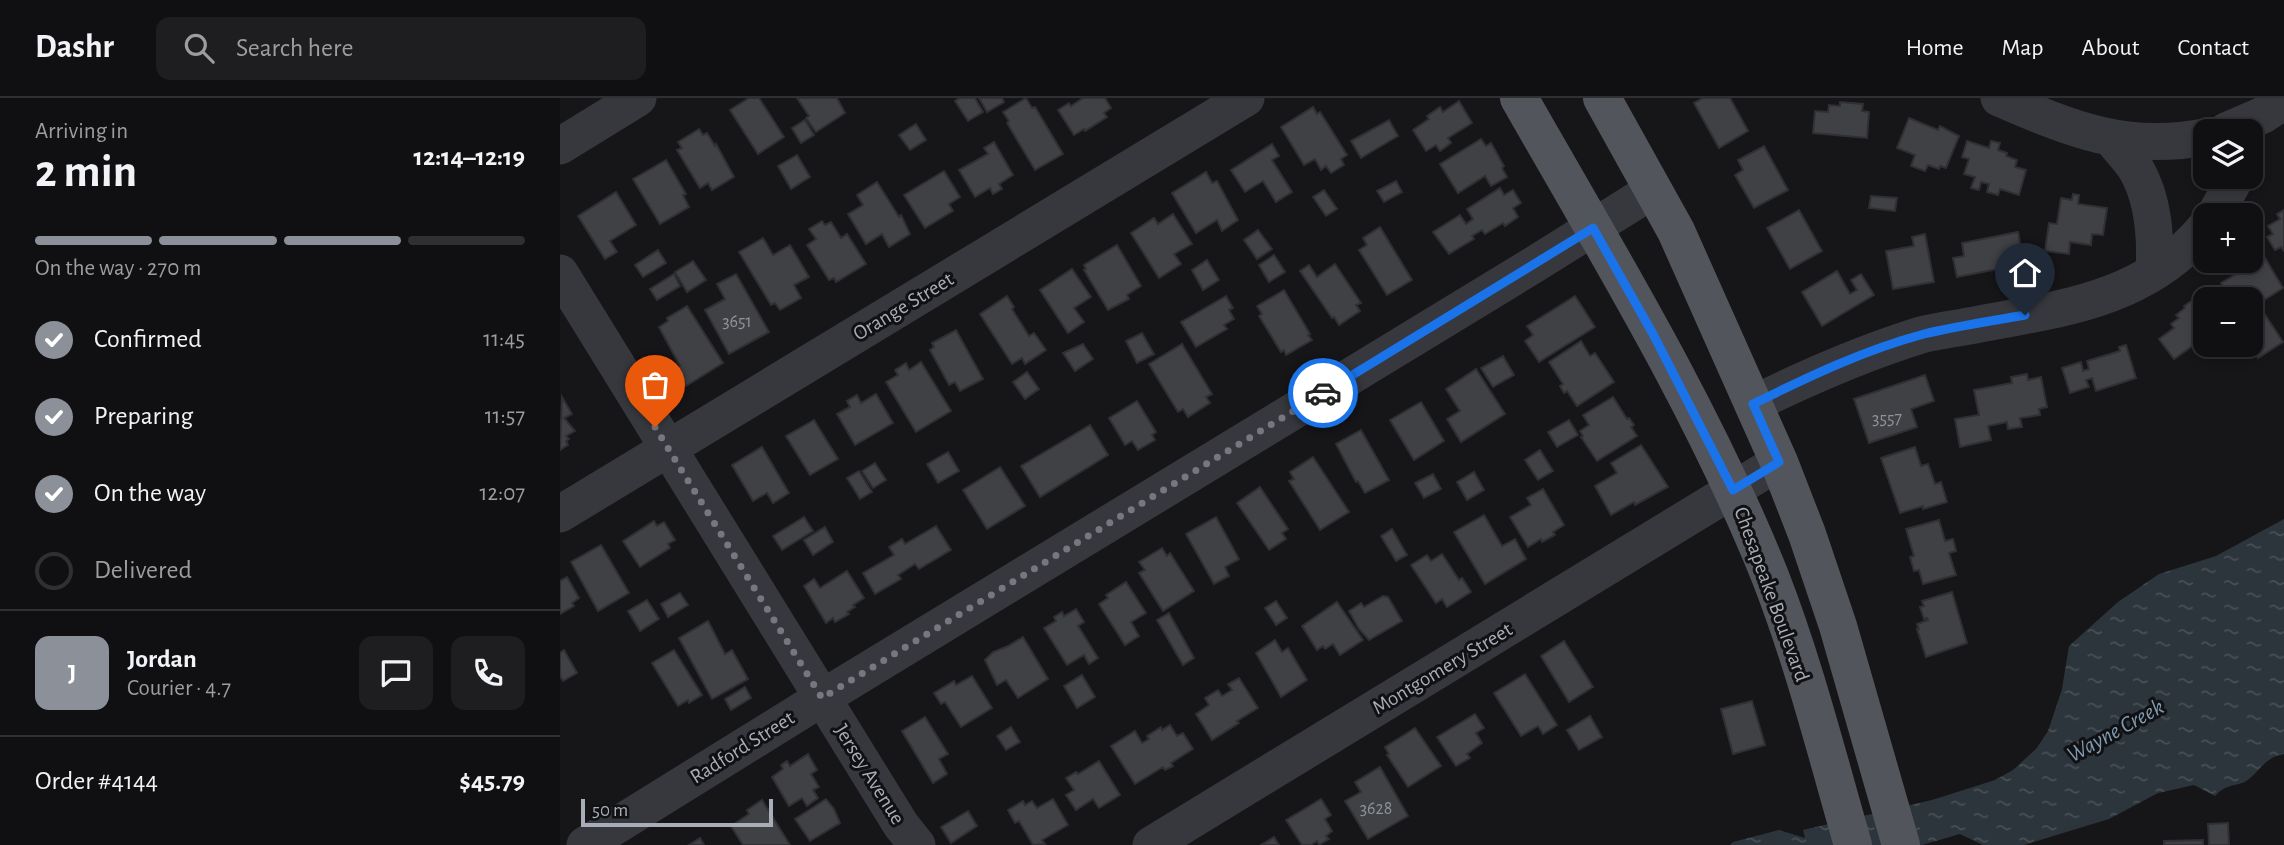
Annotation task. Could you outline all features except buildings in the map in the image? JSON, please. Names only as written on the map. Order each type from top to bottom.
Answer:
[{"type":"main road","name":"Chesapeake Boulevard","points":[[1519,98],[1653,334],[1733,490],[1786,621],[1853,845]]},
{"type":"main road","points":[[1608,100],[1676,231],[1779,462],[1839,626],[1902,845]]},
{"type":"street","points":[[560,146],[638,98]]},
{"type":"street","name":"Orange Street","points":[[560,514],[1246,98]]},
{"type":"street","points":[[1999,98],[2065,126],[2111,138],[2179,142],[2193,139]]},
{"type":"street","points":[[2256,119],[2284,101]]},
{"type":"street","points":[[2111,138],[2135,168],[2145,189],[2154,226],[2154,272]]},
{"type":"street","name":"Radford Street","points":[[585,845],[1653,190]]},
{"type":"street","points":[[1753,404],[1814,374],[1924,334],[2099,299],[2154,272],[2193,243]]},
{"type":"street","name":"Jersey Avenue","points":[[560,273],[901,825],[917,845]]},
{"type":"street","name":"Montgomery Street","points":[[1152,845],[1779,462]]},
{"type":"water","name":"Wayne Creek","points":[[2284,519],[2284,754],[2268,761],[2245,782],[2225,788],[2215,796],[2194,785],[2158,793],[2109,819],[2024,845],[1983,845],[1960,834],[1922,845],[1730,845],[1779,830],[1805,838],[1803,830],[1932,800],[1995,780],[2013,770],[2036,749],[2048,731],[2062,689],[2069,646],[2118,602],[2159,574],[2216,556]]},
{"type":"way so far","points":[[655,427],[822,698],[1323,393]]},
{"type":"route","points":[[1323,393],[1593,228],[1653,334],[1733,490],[1779,462],[1753,404],[1814,374],[1924,334],[2025,315]]}]
